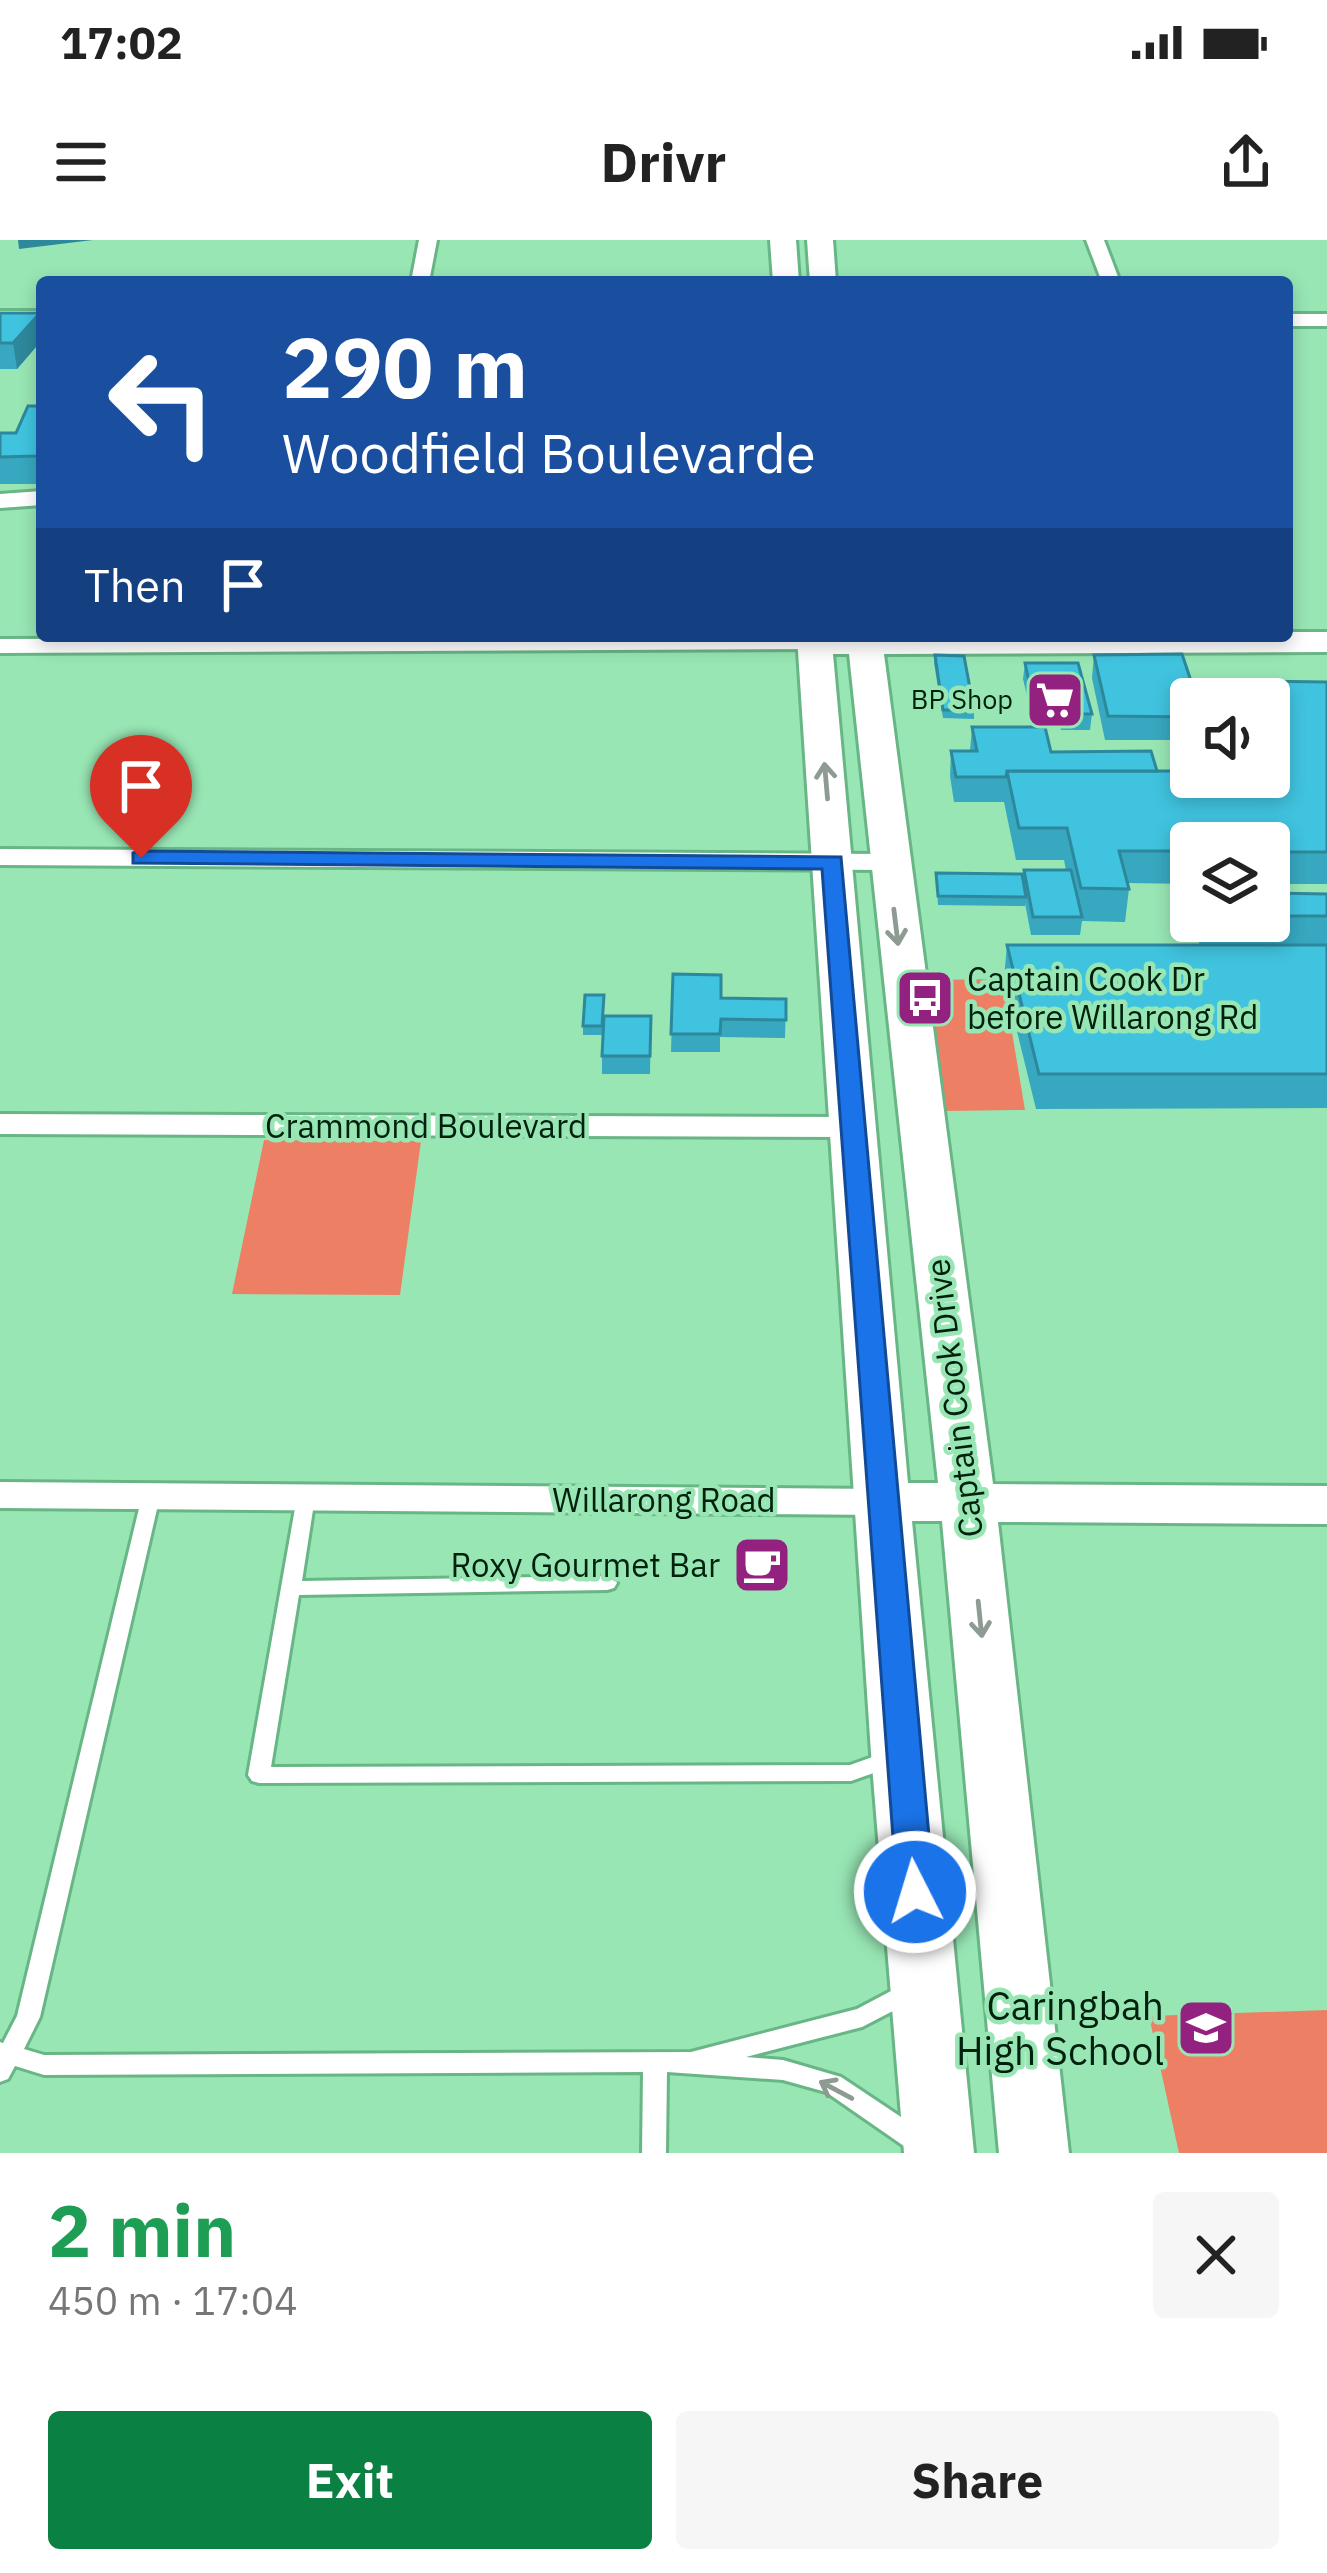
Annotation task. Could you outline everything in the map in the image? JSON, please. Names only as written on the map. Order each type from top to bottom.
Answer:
[{"type":"main road","points":[[783,240],[786,276]]},
{"type":"main road","points":[[820,240],[823,276]]},
{"type":"main road","points":[[1293,641],[1327,642]]},
{"type":"main road","points":[[840,642],[833,862],[937,2153]]},
{"type":"main road","name":"Captain Cook Drive","points":[[840,642],[888,862],[968,1503],[1034,2153]]},
{"type":"main road","name":"Willarong Road","points":[[883,1502],[1327,1505]]},
{"type":"street","points":[[421,276],[428,240]]},
{"type":"street","points":[[1095,240],[1109,276]]},
{"type":"street","points":[[0,317],[36,317]]},
{"type":"street","points":[[1293,320],[1327,320]]},
{"type":"street","points":[[0,501],[36,498]]},
{"type":"street","points":[[0,646],[235,642]]},
{"type":"street","points":[[0,857],[888,862]]},
{"type":"street","name":"Crammond Boulevard","points":[[0,1124],[853,1127]]},
{"type":"street","name":"Willarong Road","points":[[0,1495],[883,1502]]},
{"type":"lane","points":[[151,1496],[28,2017],[4,2059],[44,2065],[687,2062],[784,2070],[833,2084],[937,2153]]},
{"type":"lane","points":[[306,1497],[259,1775],[851,1773],[902,1754]]},
{"type":"lane","points":[[290,1588],[607,1583]]},
{"type":"lane","points":[[687,2062],[862,2017],[924,1983]]},
{"type":"lane","points":[[655,2153],[656,2062]]},
{"type":"shaded area","points":[[1003,979],[1025,1110],[945,1111],[927,980]]},
{"type":"shaded area","points":[[264,1140],[421,1141],[400,1295],[232,1294]]},
{"type":"shaded area","points":[[1327,2010],[1327,2153],[1179,2153],[1149,2016]]},
{"type":"building","points":[[0,313],[36,313],[13,343],[0,343]]},
{"type":"building","points":[[28,406],[36,406],[36,456],[0,457],[0,433],[16,433]]},
{"type":"building","points":[[1182,654],[1190,678],[1170,678],[1170,717],[1108,716],[1094,655]]},
{"type":"building","points":[[935,655],[964,656],[974,710],[943,710]]},
{"type":"building","points":[[1025,663],[1078,663],[1092,714],[1063,714],[1060,704],[1034,704]]},
{"type":"building","points":[[1290,682],[1327,682],[1327,852],[1290,852],[1290,822],[1170,822],[1170,851],[1119,851],[1129,889],[1081,888],[1067,828],[1019,828],[1007,771],[1170,771],[1170,798],[1290,798]]},
{"type":"building","points":[[972,727],[1045,727],[1051,752],[1151,751],[1157,771],[1007,771],[1006,777],[956,777],[951,751],[977,751]]},
{"type":"building","points":[[1024,870],[1071,870],[1082,917],[1033,917]]},
{"type":"building","points":[[936,873],[1022,874],[1026,897],[938,896]]},
{"type":"building","points":[[1290,893],[1327,894],[1327,916],[1290,916]]},
{"type":"building","points":[[1007,945],[1327,945],[1327,1074],[1039,1074]]},
{"type":"building","points":[[673,974],[721,975],[721,998],[786,999],[786,1020],[721,1019],[720,1034],[671,1034]]},
{"type":"building","points":[[585,995],[604,995],[602,1026],[583,1026]]},
{"type":"building","points":[[604,1016],[651,1016],[650,1056],[602,1056]]},
{"type":"place","name":"BP Shop","points":[[1055,700]]},
{"type":"place","name":"Captain Cook Dr before Willarong Rd","points":[[925,998]]},
{"type":"place","name":"Roxy Gourmet Bar","points":[[762,1565]]},
{"type":"place","name":"Caringbah High School","points":[[1206,2028]]},
{"type":"route","points":[[141,858],[833,862],[915,1892]]}]
